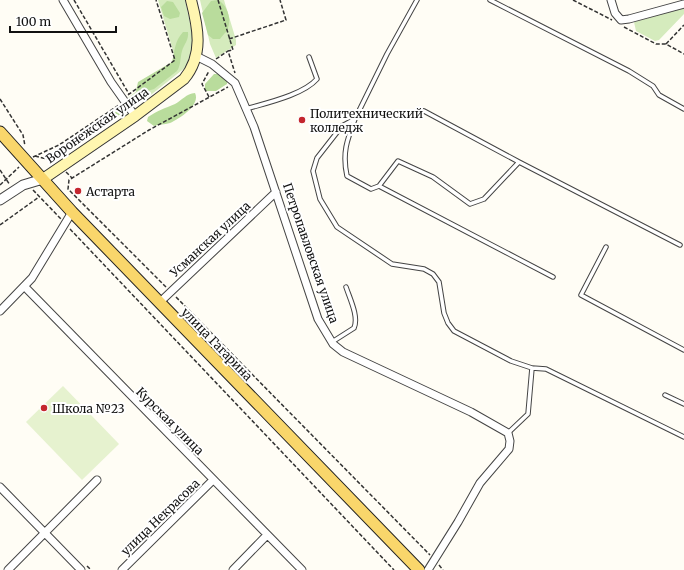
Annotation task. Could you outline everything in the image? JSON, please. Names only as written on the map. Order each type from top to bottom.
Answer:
[{"type":"main road","points":[[191,0],[198,34],[196,56]]},
{"type":"main road","name":"Воронежская улица","points":[[43,179],[135,116],[184,79],[189,73],[196,56]]},
{"type":"main road","name":"улица Гагарина","points":[[0,132],[72,212],[159,303],[419,570]]},
{"type":"street","points":[[63,0],[111,82],[135,116]]},
{"type":"street","points":[[611,0],[615,13],[621,20],[684,4]]},
{"type":"street","name":"Петропавловская улица","points":[[196,56],[212,64],[235,83],[276,192],[318,319],[332,342],[343,352],[450,402],[508,433]]},
{"type":"street","name":"Воронежская улица","points":[[0,200],[22,185],[43,179]]},
{"type":"street","name":"Усманская улица","points":[[159,303],[276,192]]},
{"type":"street","points":[[0,311],[24,287],[38,268],[72,212]]},
{"type":"street","name":"Курская улица","points":[[24,287],[302,570]]},
{"type":"street","points":[[428,570],[435,561],[480,483],[509,449],[510,441],[508,433]]},
{"type":"street","points":[[8,570],[97,480]]},
{"type":"street","name":"улица Некрасова","points":[[122,570],[213,480]]},
{"type":"street","points":[[0,487],[81,570]]},
{"type":"street","points":[[233,570],[267,536]]},
{"type":"lane","points":[[417,0],[387,54],[355,119],[346,141],[344,161],[347,176],[371,189],[379,186],[398,161],[433,177],[470,204],[484,199],[519,162]]},
{"type":"lane","points":[[490,0],[629,71],[653,86],[659,95],[684,109]]},
{"type":"lane","points":[[246,109],[297,92],[312,85],[317,79],[309,57]]},
{"type":"lane","points":[[424,111],[519,162],[680,244]]},
{"type":"lane","points":[[355,119],[342,126],[317,158],[313,171],[320,199],[337,227],[392,264],[424,269],[433,274],[439,282],[444,313],[448,323],[454,331],[511,361],[532,368],[546,369],[684,437]]},
{"type":"lane","points":[[379,186],[553,277]]},
{"type":"lane","points":[[606,247],[581,295],[684,350]]},
{"type":"lane","points":[[332,342],[354,328],[355,325],[354,314],[346,287]]},
{"type":"lane","points":[[508,433],[528,414],[532,368]]},
{"type":"lane","points":[[665,395],[684,404]]},
{"type":"path","points":[[74,0],[129,94]]},
{"type":"path","points":[[218,0],[233,50],[228,51],[236,76],[235,83],[149,130],[72,178],[69,180],[68,189],[443,570]]},
{"type":"path","points":[[229,39],[286,20],[280,0]]},
{"type":"path","points":[[572,0],[616,23]]},
{"type":"path","points":[[666,44],[684,25]]},
{"type":"path","points":[[623,26],[656,44],[666,44],[684,54]]},
{"type":"path","points":[[0,99],[23,135],[26,148]]},
{"type":"path","points":[[30,152],[34,156],[57,162]]},
{"type":"path","points":[[0,185],[23,164]]},
{"type":"path","points":[[0,170],[6,180]]},
{"type":"path","points":[[66,172],[72,178]]},
{"type":"path","points":[[29,187],[65,223],[394,570]]},
{"type":"path","points":[[0,225],[39,197]]},
{"type":"green space","points":[[158,0],[185,0],[193,37],[193,45],[186,67],[147,98],[145,96],[140,100],[130,103],[128,99],[129,97],[176,61]]},
{"type":"green space","points":[[200,0],[224,0],[236,40],[236,45],[216,58],[210,44]]},
{"type":"green space","points":[[218,0],[222,2],[227,10],[229,23],[226,32],[220,39],[213,39],[208,35],[202,13],[211,1]]},
{"type":"green space","points":[[167,1],[173,2],[180,13],[179,17],[170,19],[164,16],[161,7]]},
{"type":"green space","points":[[684,8],[684,14],[659,40],[655,41],[636,31],[634,22]]},
{"type":"green space","points":[[183,32],[188,32],[188,37],[182,51],[180,64],[177,71],[154,89],[138,94],[136,91],[138,82],[172,62],[176,43]]},
{"type":"green space","points":[[214,74],[219,74],[227,80],[227,84],[216,91],[205,91],[205,84]]},
{"type":"green space","points":[[195,93],[196,98],[192,107],[174,121],[168,124],[154,126],[147,121],[148,117],[151,115],[175,104],[184,97]]},
{"type":"green space","points":[[121,106],[124,111],[122,113],[104,121],[84,140],[75,144],[73,143],[72,138],[117,107]]},
{"type":"green space","points":[[63,386],[119,444],[82,480],[26,422]]},
{"type":"place","name":"Политехнический колледж","points":[[302,120]]},
{"type":"place","name":"Астарта","points":[[78,191]]},
{"type":"place","name":"Школа №23","points":[[44,408]]}]
